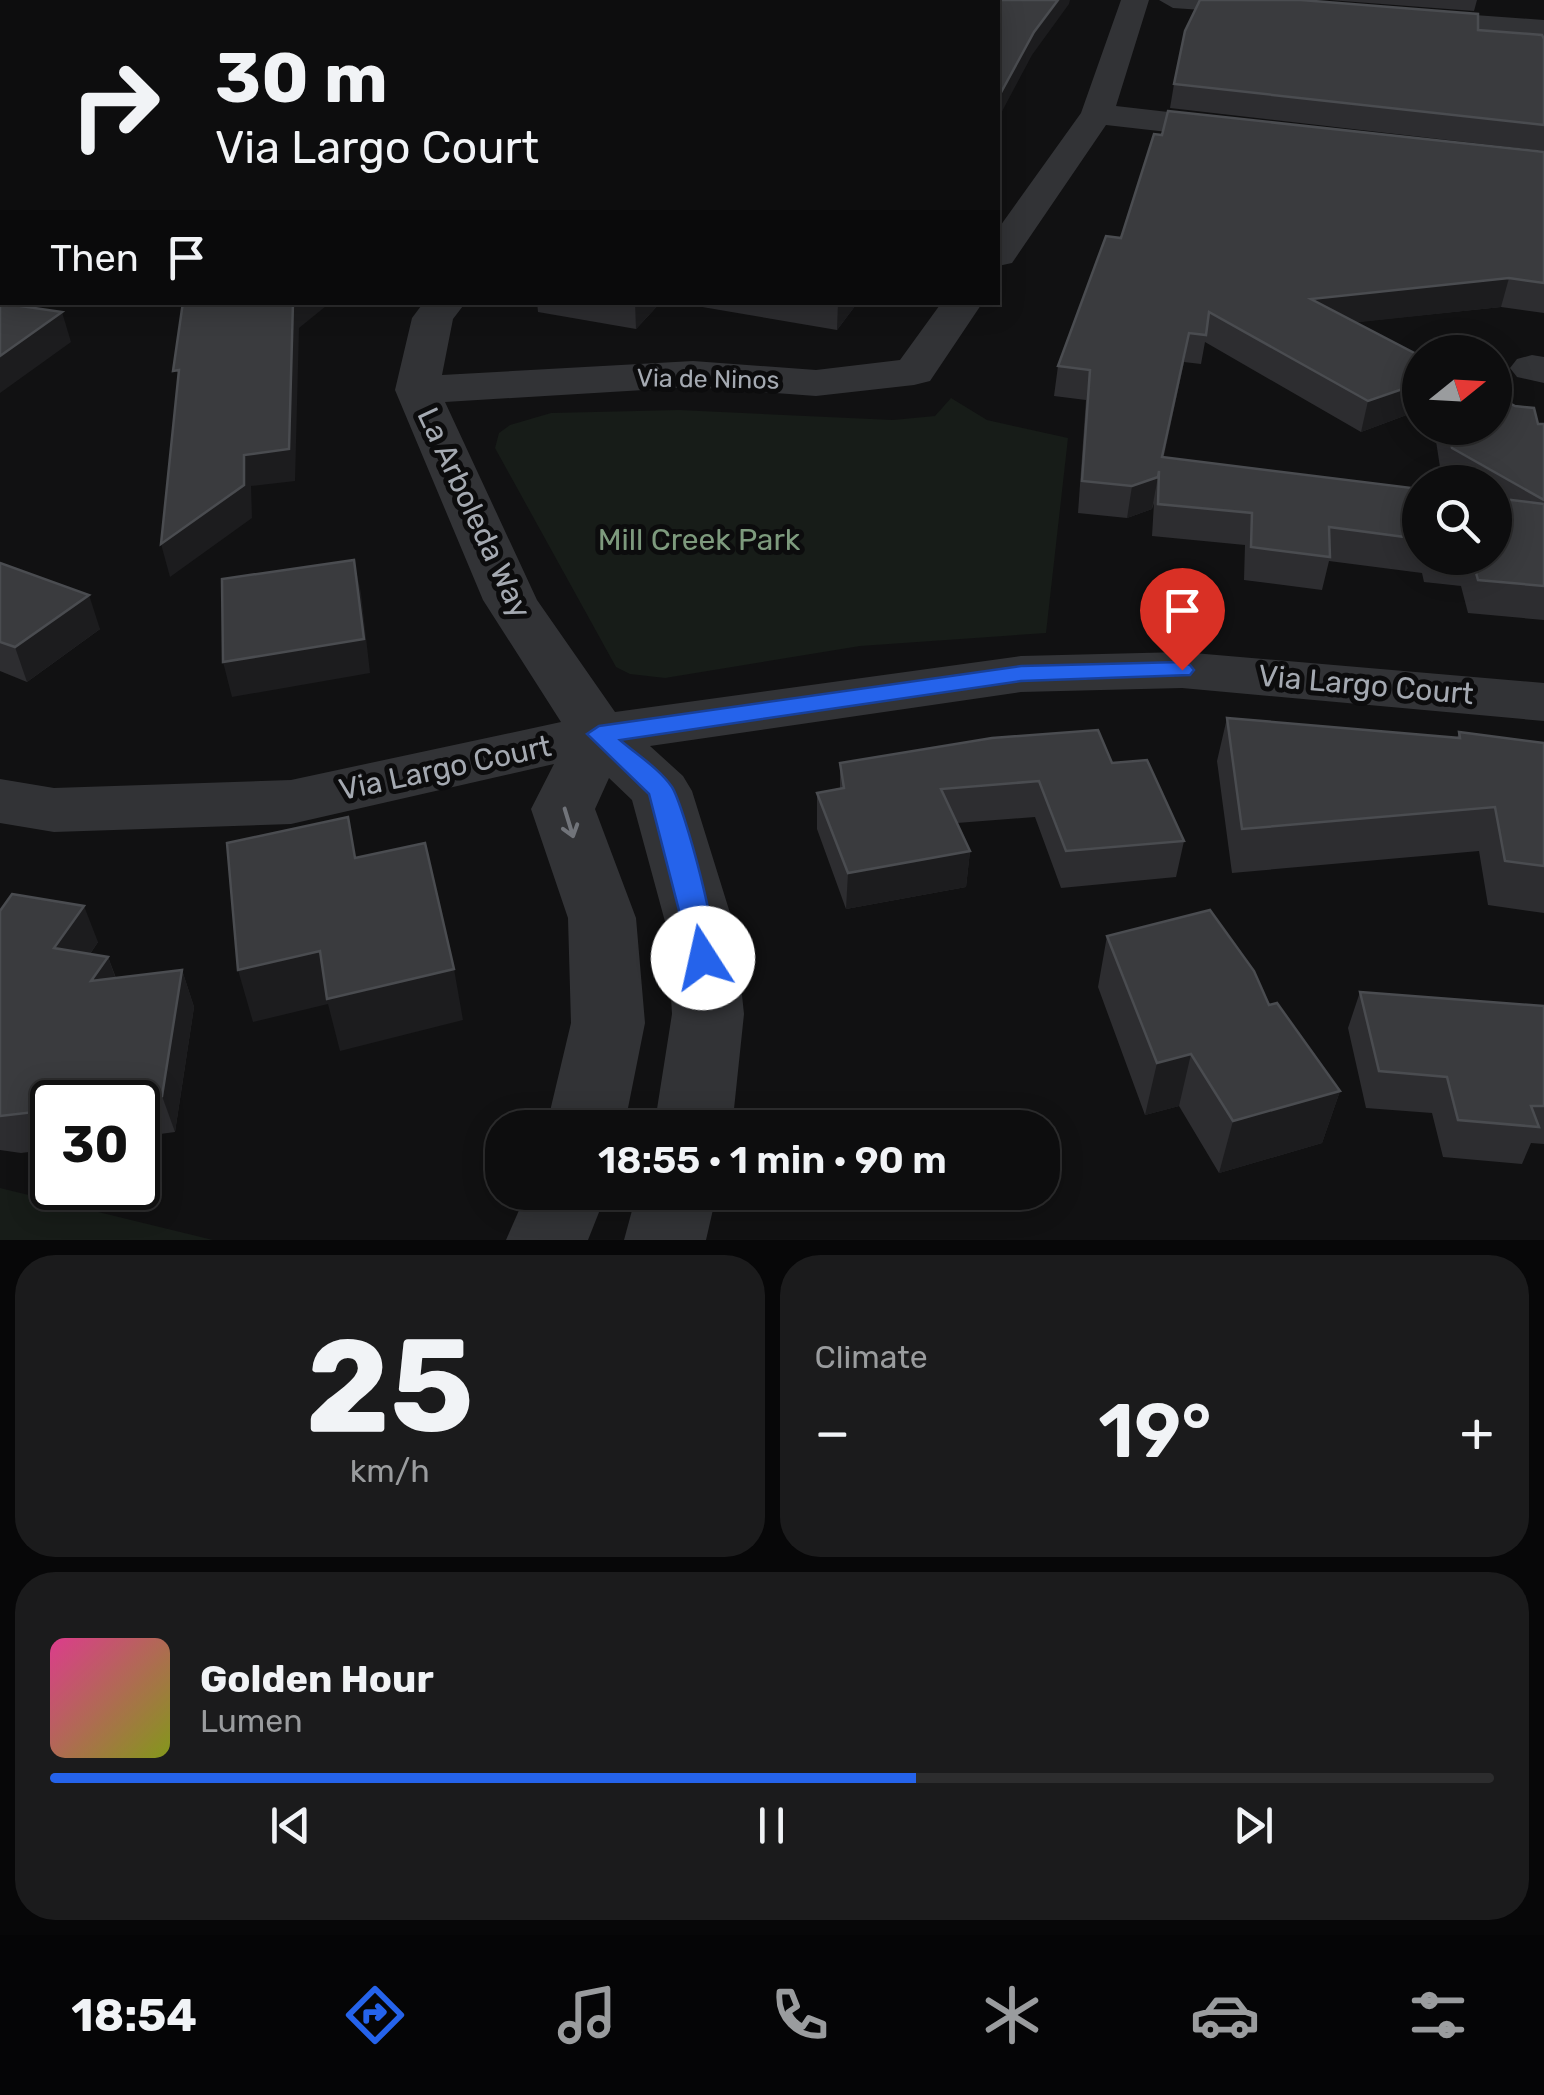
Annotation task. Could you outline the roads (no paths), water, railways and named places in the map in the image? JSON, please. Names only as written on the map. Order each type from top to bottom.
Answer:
[{"type":"street","points":[[1000,251],[1097,114],[1135,0]]},
{"type":"street","points":[[1174,0],[1304,10]]},
{"type":"street","points":[[1379,16],[1544,29]]},
{"type":"street","points":[[1097,114],[1272,134]]},
{"type":"street","points":[[417,390],[433,318],[444,305]]},
{"type":"street","name":"Via de Ninos","points":[[417,390],[693,374],[816,383],[914,372],[961,305]]},
{"type":"street","name":"La Arboleda Way","points":[[417,390],[510,600],[599,734],[661,790],[700,929],[708,1014],[695,1110]]},
{"type":"street","name":"Via Largo Court","points":[[0,801],[54,810],[291,802],[599,734],[1021,674],[1182,670],[1544,702]]},
{"type":"street","points":[[590,1110],[608,1024],[602,918],[564,809],[599,734]]},
{"type":"street","points":[[547,1240],[560,1210]]},
{"type":"street","points":[[666,1240],[673,1210]]},
{"type":"park label","name":"Mill Creek Park","points":[[699,540]]}]
